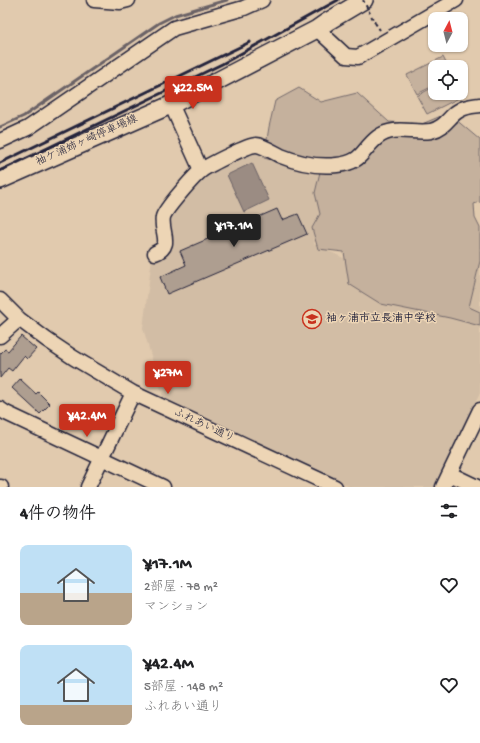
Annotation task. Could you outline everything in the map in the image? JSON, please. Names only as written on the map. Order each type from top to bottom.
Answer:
[{"type":"main road","name":"袖ケ浦姉ヶ崎停車場線","points":[[0,180],[171,104],[317,29],[364,0]]},
{"type":"street","points":[[94,0],[120,2],[128,0]]},
{"type":"street","points":[[0,141],[28,128],[174,28],[244,8],[262,0]]},
{"type":"street","points":[[317,29],[346,56],[358,56],[456,0]]},
{"type":"street","points":[[171,104],[201,170]]},
{"type":"street","points":[[155,253],[161,251],[165,246],[163,216],[173,202],[201,170],[248,146],[257,145],[289,159],[319,166],[350,163],[360,158],[378,137],[397,130],[417,132],[441,127],[458,110],[467,106],[480,105]]},
{"type":"street","name":"ふれあい通り","points":[[0,300],[20,319],[74,358],[133,393],[335,487]]},
{"type":"street","points":[[0,336],[20,319]]},
{"type":"street","points":[[88,487],[133,393]]},
{"type":"street","points":[[0,409],[154,485]]},
{"type":"street","points":[[443,487],[480,410]]},
{"type":"street","points":[[450,474],[477,487]]},
{"type":"path","points":[[364,0],[375,23]]},
{"type":"shaded area","points":[[443,57],[444,60],[437,60]]},
{"type":"shaded area","points":[[428,64],[428,88],[417,94],[407,75]]},
{"type":"shaded area","points":[[299,88],[321,102],[357,93],[389,122],[422,124],[448,113],[480,140],[480,202],[474,204],[475,218],[480,228],[480,261],[469,307],[480,312],[480,326],[450,318],[381,304],[349,284],[344,252],[318,249],[312,228],[320,214],[315,193],[320,172],[264,158],[275,101]]},
{"type":"shaded area","points":[[428,90],[428,100],[455,100],[427,114],[417,96]]},
{"type":"shaded area","name":"袖ヶ浦市立長浦中学校","points":[[254,152],[273,155],[309,173],[333,175],[314,244],[354,263],[480,260],[480,393],[436,487],[350,487],[163,397],[143,328],[152,258],[172,249],[168,218],[206,174]]},
{"type":"shaded area","points":[[252,163],[269,200],[244,212],[227,175]]},
{"type":"building","points":[[277,209],[282,220],[298,214],[307,234],[167,294],[160,277],[186,265],[180,251]]},
{"type":"building","points":[[21,336],[36,349],[27,359],[24,356],[12,371],[8,368],[0,378],[0,354],[5,349],[8,351]]},
{"type":"building","points":[[20,379],[36,394],[38,392],[50,404],[40,414],[12,388]]},
{"type":"waterway","points":[[0,127],[24,116],[159,23],[175,15],[227,0]]},
{"type":"railway","points":[[0,171],[222,64],[338,0]]},
{"type":"railway","points":[[0,163],[250,42]]},
{"type":"place","name":"袖ヶ浦市立長浦中学校","points":[[312,319]]}]
